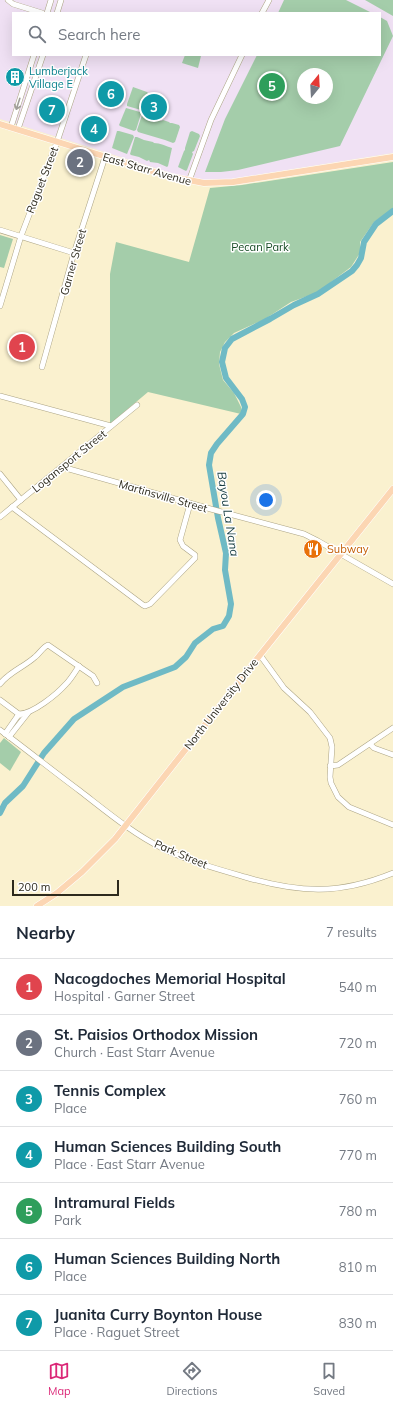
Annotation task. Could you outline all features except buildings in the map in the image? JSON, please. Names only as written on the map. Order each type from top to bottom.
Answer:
[{"type":"main road","name":"East Starr Avenue","points":[[0,124],[105,157],[189,181],[210,184],[233,182],[391,157]]},
{"type":"main road","name":"North University Drive","points":[[38,906],[57,893],[82,872],[116,839],[260,655],[393,489]]},
{"type":"street","points":[[8,0],[13,4],[39,12]]},
{"type":"street","points":[[47,12],[51,0]]},
{"type":"street","points":[[57,12],[61,0]]},
{"type":"street","points":[[263,12],[269,0]]},
{"type":"street","points":[[11,127],[34,56]]},
{"type":"street","points":[[18,130],[43,56]]},
{"type":"street","name":"Raguet Street","points":[[0,306],[21,236],[57,142],[86,56]]},
{"type":"street","points":[[189,181],[211,120],[242,56]]},
{"type":"street","name":"Garner Street","points":[[42,367],[74,253],[105,157]]},
{"type":"street","points":[[0,230],[74,253]]},
{"type":"street","points":[[0,396],[111,426]]},
{"type":"street","name":"Logansport Street","points":[[0,517],[137,405]]},
{"type":"street","name":"Martinsville Street","points":[[62,467],[190,504],[304,534],[393,584]]},
{"type":"street","points":[[0,474],[21,500]]},
{"type":"street","points":[[12,507],[146,606],[150,604],[195,558],[195,555],[183,546],[180,540],[190,504]]},
{"type":"street","points":[[0,684],[7,677],[37,656],[47,645],[50,645],[80,666],[93,676],[97,683]]},
{"type":"street","points":[[260,655],[284,688],[310,712],[330,738],[332,747],[330,766],[331,783],[342,801],[354,809],[393,825]]},
{"type":"street","points":[[7,736],[21,716],[61,689],[68,683],[80,666]]},
{"type":"street","points":[[0,700],[21,716]]},
{"type":"street","points":[[330,766],[338,764],[393,728]]},
{"type":"street","name":"Park Street","points":[[0,730],[126,826],[162,848],[182,857],[279,886],[305,890],[344,887],[369,882],[393,873]]},
{"type":"street","points":[[370,744],[374,748],[393,755]]},
{"type":"shaded area","points":[[0,0],[393,0],[393,153],[231,179],[202,180],[174,174],[0,119]]},
{"type":"green space","points":[[284,0],[346,0],[370,12],[278,12]]},
{"type":"green space","points":[[365,0],[393,0],[393,16]]},
{"type":"green space","points":[[381,18],[387,21],[393,36],[340,146],[238,170],[205,172],[225,119],[256,56],[381,56]]},
{"type":"green space","points":[[185,56],[201,56],[198,68],[182,63]]},
{"type":"green space","points":[[133,87],[148,93],[143,110],[127,106]]},
{"type":"green space","points":[[126,108],[140,112],[141,114],[136,130],[134,131],[119,125]]},
{"type":"green space","points":[[144,114],[157,118],[161,121],[163,120],[179,125],[180,127],[175,142],[173,143],[138,132],[137,130],[142,115]]},
{"type":"green space","points":[[117,131],[133,135],[134,137],[127,154],[112,148]]},
{"type":"green space","points":[[192,131],[200,136],[194,151],[192,152],[193,154],[186,171],[178,167],[190,132]]},
{"type":"green space","points":[[135,137],[172,148],[168,166],[150,162],[149,160],[147,161],[131,155]]},
{"type":"green space","name":"Pecan Park","points":[[393,162],[393,209],[374,222],[360,242],[360,253],[351,267],[316,293],[291,302],[265,319],[234,333],[225,342],[220,352],[219,364],[223,380],[234,393],[241,407],[241,414],[148,392],[110,424],[110,274],[116,242],[189,262],[210,188],[242,185]]},
{"type":"green space","points":[[0,235],[13,239],[4,268],[0,267]]},
{"type":"green space","points":[[4,738],[21,752],[10,771],[0,763],[0,743]]},
{"type":"waterway","name":"Bayou La Nana","points":[[0,813],[5,803],[23,786],[44,753],[74,719],[123,687],[175,667],[186,657],[195,643],[213,629],[223,626],[229,616],[231,604],[225,570],[226,553],[218,518],[209,465],[211,453],[243,414],[245,407],[242,399],[226,378],[222,362],[225,348],[232,339],[294,305],[318,294],[352,271],[361,258],[364,242],[376,224],[393,211]]},
{"type":"place","name":"Lumberjack Village E","points":[[15,77]]},
{"type":"place","name":"Intramural Fields","points":[[272,86]]},
{"type":"place","name":"Human Sciences Building North","points":[[111,94]]},
{"type":"place","name":"Tennis Complex","points":[[154,107]]},
{"type":"place","name":"Juanita Curry Boynton House","points":[[52,110]]},
{"type":"place","name":"Human Sciences Building South","points":[[94,129]]},
{"type":"place","name":"St. Paisios Orthodox Mission","points":[[80,162]]},
{"type":"place","name":"Nacogdoches Memorial Hospital","points":[[22,347]]},
{"type":"place","name":"Subway","points":[[313,549]]}]
